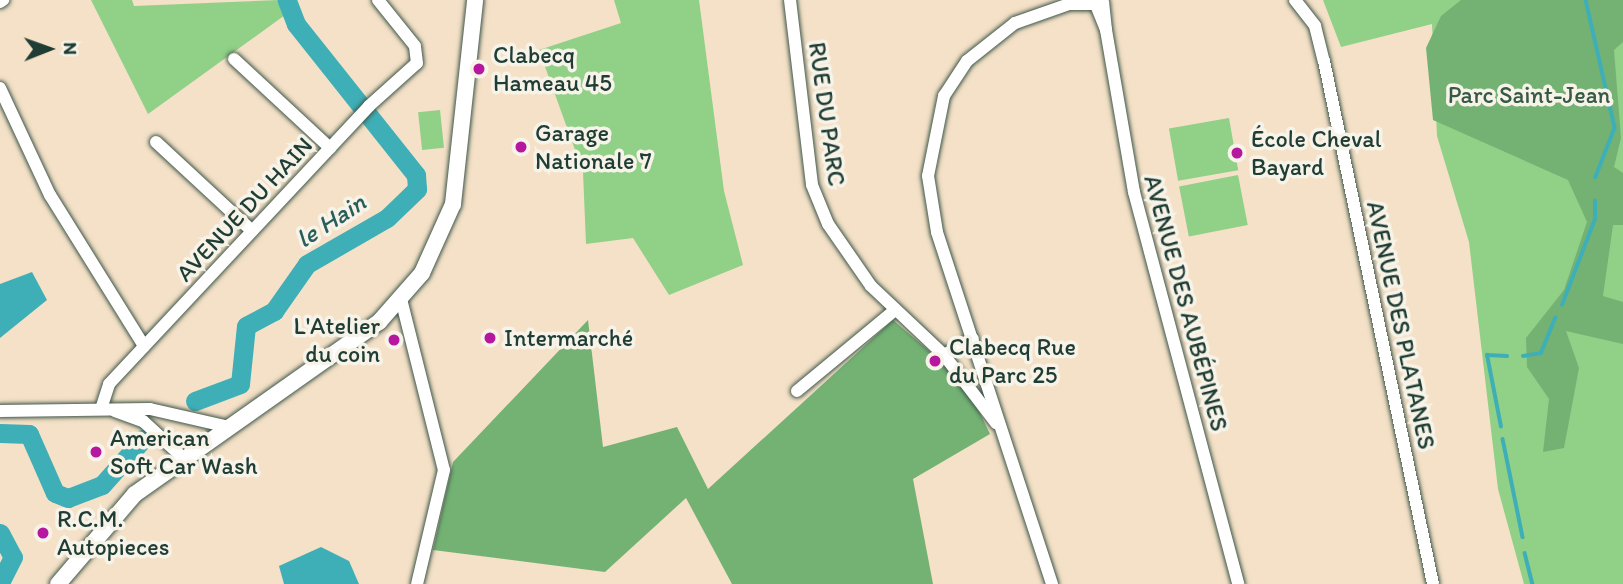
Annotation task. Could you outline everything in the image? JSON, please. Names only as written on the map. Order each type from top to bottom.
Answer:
[{"type":"main road","points":[[58,584],[135,494],[181,456],[379,322],[422,273],[453,204],[475,0]]},
{"type":"street","name":"AVENUE DU HAIN","points":[[102,407],[105,389],[144,345],[358,117],[417,63],[415,46],[378,0]]},
{"type":"street","name":"RUE DU PARC","points":[[790,0],[813,185],[850,260],[895,310],[944,355],[1000,429]]},
{"type":"street","name":"AVENUE DES PLATANES","points":[[1295,0],[1315,26],[1324,61],[1433,584]]},
{"type":"street","name":"RUE DU PARC","points":[[1052,584],[1000,429],[931,206],[935,125],[944,96],[988,41],[1016,23],[1073,2],[1100,2]]},
{"type":"street","name":"AVENUE DES AUBÉPINES","points":[[1100,2],[1134,192],[1238,584]]},
{"type":"street","points":[[234,59],[330,148]]},
{"type":"street","points":[[0,88],[50,195],[144,345]]},
{"type":"street","points":[[156,142],[253,231]]},
{"type":"street","points":[[401,299],[444,470],[417,584]]},
{"type":"street","points":[[797,391],[895,310]]},
{"type":"street","points":[[944,355],[973,339]]},
{"type":"street","points":[[0,411],[102,407],[150,409],[225,426]]},
{"type":"street","points":[[102,407],[143,421],[181,456]]},
{"type":"green space","points":[[91,0],[132,0],[134,6],[279,0],[285,15],[148,114]]},
{"type":"green space","points":[[614,0],[699,0],[724,191],[743,265],[669,295],[633,238],[586,244],[583,172],[539,50],[621,23]]},
{"type":"green space","name":"Parc Saint-Jean","points":[[1323,0],[1623,0],[1623,584],[1524,584],[1498,489],[1469,242],[1437,136],[1432,24],[1341,47]]},
{"type":"green space","points":[[1461,0],[1623,0],[1623,42],[1614,50],[1621,138],[1614,167],[1623,173],[1623,225],[1613,225],[1603,296],[1623,302],[1623,344],[1566,331],[1579,368],[1564,448],[1543,452],[1549,399],[1527,367],[1526,338],[1564,290],[1587,222],[1568,180],[1433,120],[1426,48],[1441,16]]},
{"type":"green space","points":[[440,110],[444,148],[422,150],[418,112]]},
{"type":"green space","points":[[1229,118],[1238,170],[1178,181],[1169,129]]},
{"type":"green space","points":[[1238,175],[1248,225],[1189,237],[1179,186]]},
{"type":"green space","points":[[588,320],[603,447],[677,427],[708,489],[893,320],[941,361],[976,405],[990,434],[913,479],[933,584],[732,584],[686,498],[605,572],[433,550],[453,462]]},
{"type":"water","points":[[32,272],[47,300],[0,338],[0,284]]},
{"type":"water","points":[[321,547],[349,561],[359,584],[284,584],[279,566]]},
{"type":"waterway","name":"le Hain","points":[[195,401],[240,384],[246,326],[274,311],[307,264],[387,218],[417,189],[416,175],[296,24],[287,0]]},
{"type":"waterway","points":[[1586,0],[1615,128],[1596,177]]},
{"type":"waterway","points":[[1562,305],[1595,219],[1595,201]]},
{"type":"waterway","points":[[1523,356],[1541,353],[1555,318]]},
{"type":"waterway","points":[[1501,427],[1487,355],[1507,356]]},
{"type":"waterway","name":"le Hain","points":[[0,433],[29,434],[55,493],[68,498],[102,485],[143,439]]},
{"type":"waterway","points":[[1503,439],[1523,537]]},
{"type":"waterway","name":"le Hain","points":[[0,533],[13,557],[0,583]]},
{"type":"waterway","points":[[1525,553],[1533,584]]},
{"type":"place","name":"Clabecq Hameau 45","points":[[479,69]]},
{"type":"place","name":"Garage Nationale 7","points":[[521,147]]},
{"type":"place","name":"École Cheval Bayard","points":[[1237,153]]},
{"type":"place","name":"Intermarché","points":[[490,338]]},
{"type":"place","name":"L'Atelier du coin","points":[[394,340]]},
{"type":"place","name":"Clabecq Rue du Parc 25","points":[[935,361]]},
{"type":"place","name":"American Soft Car Wash","points":[[96,452]]},
{"type":"place","name":"R.C.M. Autopieces","points":[[43,533]]}]
